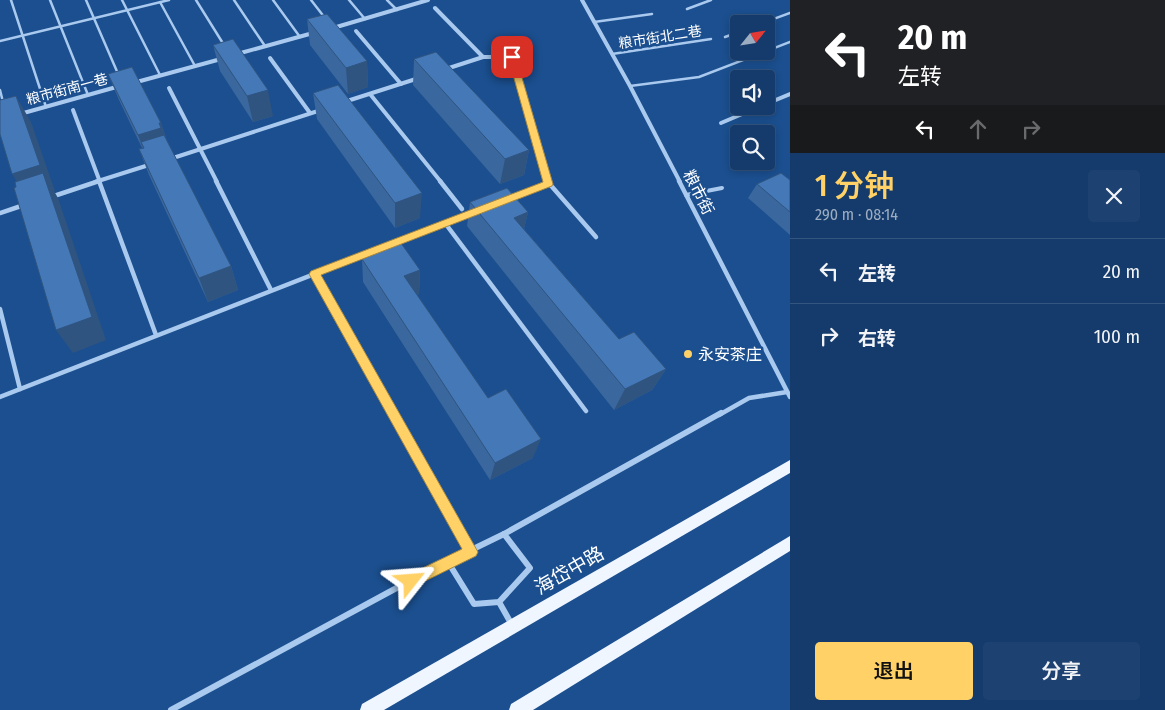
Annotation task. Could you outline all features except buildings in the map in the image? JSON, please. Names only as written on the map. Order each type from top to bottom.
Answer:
[{"type":"main road","name":"海岱中路","points":[[368,710],[790,466]]},
{"type":"main road","points":[[517,710],[790,543]]},
{"type":"street","points":[[325,30],[428,0]]},
{"type":"street","name":"粮市街","points":[[582,0],[630,86],[789,394]]},
{"type":"street","points":[[435,8],[483,57]]},
{"type":"street","points":[[356,31],[401,84]]},
{"type":"street","name":"粮市街南一巷","points":[[15,115],[317,32]]},
{"type":"street","points":[[438,72],[483,57],[512,57],[548,184],[596,237]]},
{"type":"street","points":[[270,58],[310,114]]},
{"type":"street","points":[[336,105],[428,75]]},
{"type":"street","points":[[169,88],[271,290]]},
{"type":"street","points":[[370,94],[462,209]]},
{"type":"street","points":[[775,100],[790,94]]},
{"type":"street","points":[[163,161],[327,108]]},
{"type":"street","points":[[74,110],[156,335]]},
{"type":"street","points":[[722,123],[740,115]]},
{"type":"street","points":[[45,199],[154,164]]},
{"type":"street","points":[[505,200],[548,184]]},
{"type":"street","points":[[0,213],[27,204]]},
{"type":"street","points":[[0,396],[480,210]]},
{"type":"street","points":[[446,223],[586,411]]},
{"type":"street","points":[[314,274],[471,552]]},
{"type":"street","points":[[0,309],[20,389]]},
{"type":"street","points":[[171,710],[448,562],[471,552],[749,398],[789,394]]},
{"type":"street","points":[[448,562],[474,604],[499,602],[530,568],[504,534]]},
{"type":"street","points":[[499,602],[513,626]]},
{"type":"lane","points":[[12,0],[46,107]]},
{"type":"lane","points":[[50,0],[88,95]]},
{"type":"lane","points":[[86,0],[123,86]]},
{"type":"lane","points":[[122,0],[160,76]]},
{"type":"lane","points":[[0,40],[169,0]]},
{"type":"lane","points":[[196,0],[226,48]]},
{"type":"lane","points":[[234,0],[265,46]]},
{"type":"lane","points":[[273,0],[300,37]]},
{"type":"lane","points":[[311,0],[333,28]]},
{"type":"lane","points":[[349,0],[365,19]]},
{"type":"lane","points":[[388,0],[397,10]]},
{"type":"lane","points":[[687,9],[711,0]]},
{"type":"lane","points":[[160,1],[195,66]]},
{"type":"lane","points":[[775,18],[790,12]]},
{"type":"lane","points":[[594,22],[652,14]]},
{"type":"lane","points":[[725,37],[730,35]]},
{"type":"lane","name":"粮市街北二巷","points":[[612,54],[711,39]]},
{"type":"lane","points":[[630,86],[699,78],[790,42]]},
{"type":"lane","points":[[0,90],[5,108]]},
{"type":"lane","points":[[686,195],[722,188]]},
{"type":"place","name":"永安茶庄","points":[[688,354]]},
{"type":"route","points":[[411,581],[471,552],[314,274],[548,184],[512,57]]}]
